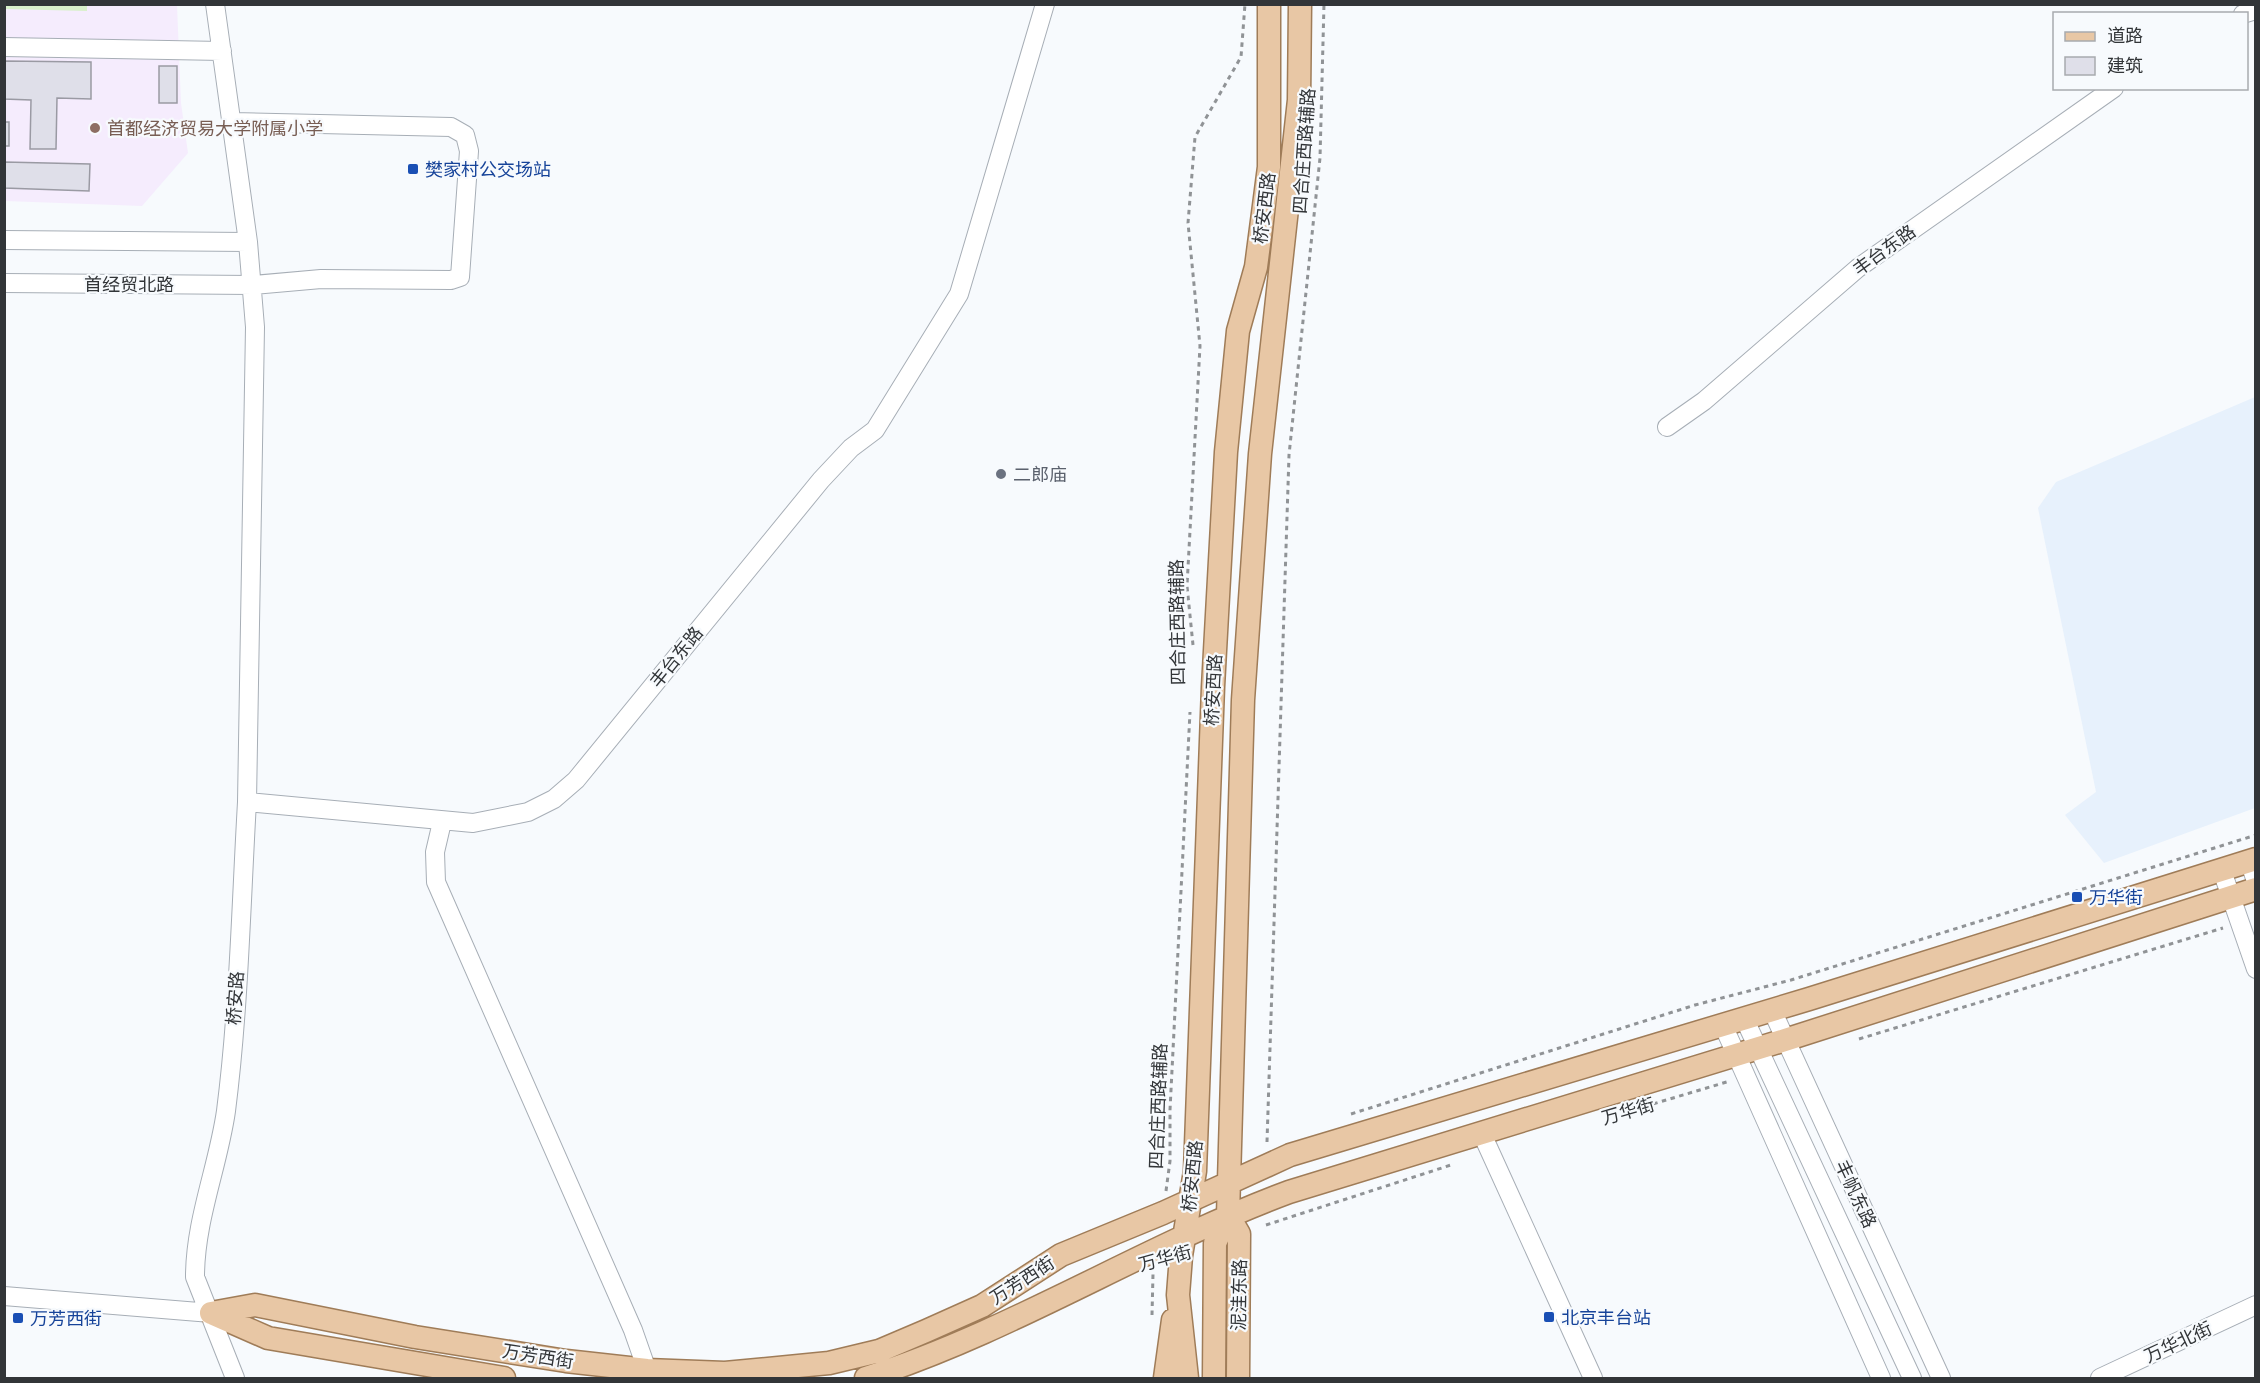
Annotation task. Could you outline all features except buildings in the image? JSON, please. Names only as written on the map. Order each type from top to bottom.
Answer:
[{"type":"main road","name":"桥安西路","points":[[1187,1378],[1178,1295],[1184,1237],[1195,1171],[1213,687],[1226,452],[1238,331],[1256,267],[1269,167],[1269,4]]},
{"type":"main road","name":"桥安西路","points":[[1214,1378],[1215,1243],[1234,1224],[1228,1182],[1243,700],[1260,454],[1299,100],[1300,4]]},
{"type":"main road","points":[[1191,1199],[1290,1155],[2222,871],[2253,867]]},
{"type":"main road","name":"万华街","points":[[1184,1237],[1234,1224],[1289,1192],[1785,1040],[2256,889]]},
{"type":"main road","name":"万芳西街","points":[[211,1313],[255,1305],[414,1337],[566,1361],[646,1370],[725,1372],[829,1363],[879,1352],[982,1306],[1061,1255],[1164,1213],[1191,1199]]},
{"type":"main road","name":"泥洼东路","points":[[1234,1224],[1240,1375]]},
{"type":"main road","name":"万芳西街","points":[[866,1378],[966,1341],[1184,1237]]},
{"type":"main road","points":[[1165,1378],[1178,1295]]},
{"type":"main road","name":"万芳西街","points":[[211,1313],[268,1338],[504,1378]]},
{"type":"street","name":"桥安路","points":[[215,4],[248,242],[255,327],[248,802],[229,1082],[219,1147],[203,1214],[195,1261],[195,1277],[235,1378]]},
{"type":"street","name":"丰台东路","points":[[442,822],[473,823],[528,812],[554,799],[576,780],[821,480],[851,448],[875,430],[959,294],[1045,4]]},
{"type":"street","points":[[4,47],[222,51]]},
{"type":"street","name":"丰台东路","points":[[1667,427],[1704,401],[1858,268],[2111,90]]},
{"type":"street","name":"首经贸北路","points":[[4,283],[253,285],[321,279],[452,280],[460,278],[470,151],[465,135],[451,127],[232,122]]},
{"type":"street","points":[[4,240],[248,242]]},
{"type":"street","points":[[248,802],[442,822],[435,852],[436,882],[633,1330],[646,1370]]},
{"type":"street","points":[[2222,871],[2256,969]]},
{"type":"street","name":"丰帆东路","points":[[1772,1010],[1941,1378]]},
{"type":"street","points":[[1734,1021],[1758,1048],[1912,1378]]},
{"type":"street","points":[[1734,1021],[1736,1054],[1881,1378]]},
{"type":"street","points":[[1482,1134],[1593,1378]]},
{"type":"street","name":"万芳西街","points":[[4,1296],[211,1313]]},
{"type":"street","name":"万华北街","points":[[2100,1378],[2256,1305]]},
{"type":"path","name":"四合庄西路辅路","points":[[1193,657],[1187,586],[1200,346],[1188,223],[1195,136],[1241,57],[1245,4]]},
{"type":"path","name":"四合庄西路辅路","points":[[1267,1142],[1289,455],[1320,158],[1324,4]]},
{"type":"path","name":"四合庄西路辅路","points":[[1164,1213],[1170,1161],[1170,1110],[1190,704]]},
{"type":"path","points":[[1342,1117],[1695,1005],[1791,980],[2256,835]]},
{"type":"path","points":[[1850,1042],[2240,923]]},
{"type":"path","name":"万华街","points":[[1634,1109],[1746,1077]]},
{"type":"path","points":[[1257,1145],[1274,1141]]},
{"type":"path","points":[[1259,1150],[1267,1142]]},
{"type":"path","points":[[1234,1224],[1461,1162]]},
{"type":"shaded area","name":"首都经济贸易大学附属小学","points":[[5,5],[177,5],[181,103],[188,153],[142,206],[5,201]]},
{"type":"shaded area","points":[[2255,397],[2255,808],[2104,863],[2065,815],[2096,792],[2038,508],[2056,482]]},
{"type":"green space","points":[[5,4],[87,5],[87,11],[5,9]]},
{"type":"place","name":"首都经济贸易大学附属小学","points":[[95,128]]},
{"type":"place","name":"樊家村公交场站","points":[[413,169]]},
{"type":"place","name":"二郎庙","points":[[1001,474]]},
{"type":"place","name":"万华街","points":[[2077,897]]},
{"type":"place","name":"北京丰台站","points":[[1549,1317]]},
{"type":"place","name":"万芳西街","points":[[18,1318]]}]
